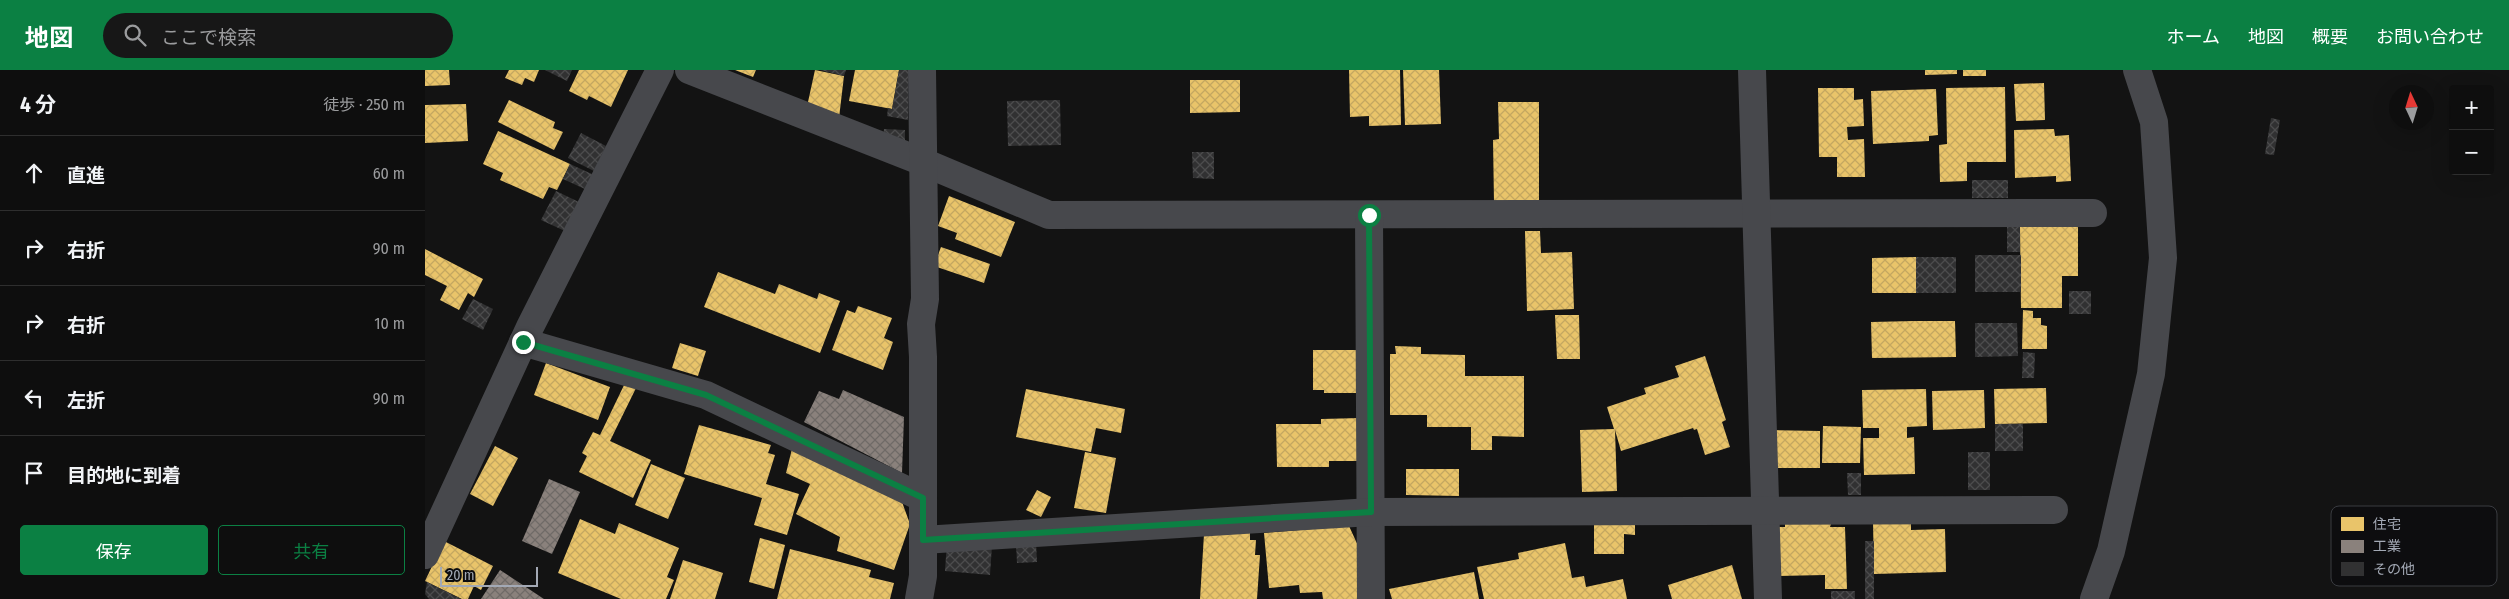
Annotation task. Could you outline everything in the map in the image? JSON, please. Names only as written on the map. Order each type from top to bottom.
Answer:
[{"type":"street","points":[[425,555],[523,342],[660,70]]},
{"type":"street","points":[[689,70],[923,162],[1049,216],[2093,213]]},
{"type":"street","points":[[919,599],[923,576],[923,357],[921,324],[925,299],[922,70]]},
{"type":"street","points":[[1752,70],[1768,599]]},
{"type":"street","points":[[2095,599],[2111,551],[2151,374],[2163,258],[2154,122],[2137,70]]},
{"type":"street","points":[[1369,215],[1371,599]]},
{"type":"street","points":[[523,342],[706,395],[923,498]]},
{"type":"street","points":[[923,540],[1371,512],[2054,510]]},
{"type":"building: 住宅","points":[[425,70],[449,70],[450,85],[425,86]]},
{"type":"building: 住宅","points":[[509,70],[539,70],[534,82],[525,78],[522,85],[505,78]]},
{"type":"building: 住宅","points":[[579,70],[628,70],[611,107],[589,96],[587,100],[569,91]]},
{"type":"building: 住宅","points":[[735,70],[756,70],[753,77]]},
{"type":"building: 住宅","points":[[815,70],[844,76],[839,118],[806,111]]},
{"type":"building: 住宅","points":[[855,70],[899,70],[892,109],[849,101]]},
{"type":"building: 住宅","points":[[1349,70],[1400,70],[1401,125],[1369,126],[1369,116],[1350,117]]},
{"type":"building: 住宅","points":[[1403,70],[1439,70],[1441,124],[1405,125]]},
{"type":"building: 住宅","points":[[1925,70],[1957,70],[1957,74],[1925,75]]},
{"type":"building: 住宅","points":[[1963,70],[1986,70],[1986,76],[1963,76]]},
{"type":"building: 住宅","points":[[1190,80],[1240,80],[1240,112],[1190,113]]},
{"type":"building: 住宅","points":[[2044,83],[2045,120],[2016,121],[2014,84]]},
{"type":"building: 住宅","points":[[2005,87],[2006,162],[1967,162],[1967,181],[1940,182],[1939,145],[1947,144],[1946,88]]},
{"type":"building: 住宅","points":[[1818,88],[1854,88],[1854,100],[1863,99],[1864,126],[1847,127],[1848,140],[1864,139],[1865,177],[1837,177],[1837,157],[1819,157]]},
{"type":"building: 住宅","points":[[1936,89],[1938,135],[1929,136],[1929,141],[1873,144],[1871,91]]},
{"type":"building: 住宅","points":[[509,100],[555,122],[553,128],[563,132],[554,150],[498,122]]},
{"type":"building: 住宅","points":[[1498,102],[1539,102],[1539,202],[1494,203],[1493,140],[1499,139]]},
{"type":"building: 住宅","points":[[466,104],[468,141],[425,143],[425,105]]},
{"type":"building: 住宅","points":[[2054,129],[2055,136],[2069,135],[2071,181],[2056,182],[2056,176],[2015,178],[2014,130]]},
{"type":"building: 住宅","points":[[498,131],[570,164],[557,190],[549,187],[543,199],[500,180],[503,173],[483,164]]},
{"type":"building: 住宅","points":[[949,196],[1015,222],[1001,257],[955,239],[957,233],[938,226]]},
{"type":"building: 住宅","points":[[2078,226],[2078,276],[2062,276],[2062,308],[2021,308],[2020,227]]},
{"type":"building: 住宅","points":[[1525,231],[1540,231],[1541,253],[1572,252],[1574,309],[1527,311]]},
{"type":"building: 住宅","points":[[941,247],[990,264],[984,283],[934,266]]},
{"type":"building: 住宅","points":[[425,249],[483,279],[474,297],[468,293],[459,310],[440,300],[447,286],[425,275]]},
{"type":"building: 住宅","points":[[1916,257],[1916,293],[1872,293],[1872,258]]},
{"type":"building: 住宅","points":[[718,272],[775,294],[779,284],[817,299],[819,293],[840,301],[820,353],[704,307]]},
{"type":"building: 住宅","points":[[858,306],[892,318],[884,338],[893,342],[883,370],[832,350],[847,310],[855,313]]},
{"type":"building: 住宅","points":[[2023,310],[2033,311],[2033,318],[2041,318],[2041,325],[2047,326],[2047,349],[2022,349]]},
{"type":"building: 住宅","points":[[1555,315],[1579,315],[1580,359],[1557,359]]},
{"type":"building: 住宅","points":[[1955,321],[1956,357],[1872,358],[1871,322]]},
{"type":"building: 住宅","points":[[680,343],[706,351],[698,376],[672,368]]},
{"type":"building: 住宅","points":[[1395,346],[1421,347],[1421,354],[1465,355],[1465,376],[1524,376],[1524,437],[1492,436],[1492,450],[1471,450],[1471,427],[1427,427],[1427,415],[1390,415],[1390,354],[1396,354]]},
{"type":"building: 住宅","points":[[1313,350],[1356,350],[1357,393],[1324,393],[1324,390],[1313,390]]},
{"type":"building: 住宅","points":[[1705,356],[1726,420],[1722,422],[1730,447],[1705,455],[1697,429],[1694,430],[1693,428],[1621,451],[1615,430],[1617,491],[1582,492],[1580,430],[1614,429],[1607,407],[1646,394],[1644,388],[1679,377],[1675,366]]},
{"type":"building: 住宅","points":[[546,363],[610,387],[598,420],[534,395]]},
{"type":"building: 住宅","points":[[626,381],[637,386],[610,441],[651,460],[633,498],[579,472],[587,456],[582,453],[593,432],[600,435]]},
{"type":"building: 住宅","points":[[2046,388],[2047,423],[1995,424],[1994,389]]},
{"type":"building: 住宅","points":[[1026,389],[1125,409],[1121,433],[1096,428],[1091,452],[1016,437]]},
{"type":"building: 住宅","points":[[1926,389],[1927,426],[1907,427],[1907,438],[1914,437],[1915,474],[1864,475],[1863,438],[1879,438],[1879,428],[1863,428],[1862,390]]},
{"type":"building: 住宅","points":[[1984,390],[1985,428],[1933,430],[1932,391]]},
{"type":"building: 住宅","points":[[1360,418],[1361,461],[1329,461],[1329,467],[1277,467],[1276,424],[1321,424],[1321,419]]},
{"type":"building: 住宅","points":[[699,425],[771,445],[768,453],[775,455],[766,484],[799,494],[787,535],[754,525],[762,498],[684,474]]},
{"type":"building: 住宅","points":[[1823,426],[1861,427],[1860,463],[1822,463]]},
{"type":"building: 住宅","points":[[1768,430],[1820,431],[1820,468],[1768,468]]},
{"type":"building: 住宅","points":[[495,446],[518,458],[493,506],[470,494]]},
{"type":"building: 住宅","points":[[792,449],[902,502],[910,524],[894,570],[837,551],[840,537],[796,514],[810,484],[786,473]]},
{"type":"building: 住宅","points":[[1085,452],[1116,458],[1106,513],[1074,508]]},
{"type":"building: 住宅","points":[[651,464],[685,478],[668,519],[635,505]]},
{"type":"building: 住宅","points":[[1406,469],[1459,469],[1459,496],[1406,495]]},
{"type":"building: 住宅","points":[[1037,490],[1051,497],[1041,517],[1026,510]]},
{"type":"building: 住宅","points":[[1594,516],[1635,516],[1635,535],[1624,534],[1624,554],[1594,554]]},
{"type":"building: 住宅","points":[[1785,517],[1831,524],[1830,527],[1845,527],[1847,589],[1825,589],[1825,575],[1773,576],[1771,527],[1785,527]]},
{"type":"building: 住宅","points":[[580,519],[615,534],[619,523],[679,548],[667,577],[674,580],[666,599],[621,599],[558,573]]},
{"type":"building: 住宅","points":[[1873,522],[1911,522],[1911,530],[1945,529],[1946,572],[1874,574]]},
{"type":"building: 住宅","points":[[1349,526],[1360,550],[1363,599],[1323,599],[1322,592],[1300,593],[1299,585],[1269,588],[1264,533]]},
{"type":"building: 住宅","points":[[1250,529],[1250,540],[1256,540],[1255,555],[1260,555],[1257,599],[1200,599],[1204,534]]},
{"type":"building: 住宅","points":[[760,538],[785,545],[774,589],[749,582]]},
{"type":"building: 住宅","points":[[444,541],[493,566],[481,590],[474,586],[468,599],[462,599],[425,581]]},
{"type":"building: 住宅","points":[[1565,543],[1572,578],[1584,576],[1586,587],[1623,579],[1627,599],[1484,599],[1477,567],[1519,559],[1518,553]]},
{"type":"building: 住宅","points":[[790,549],[871,570],[869,577],[894,583],[890,599],[777,599]]},
{"type":"building: 住宅","points":[[683,560],[723,573],[715,599],[670,599]]},
{"type":"building: 住宅","points":[[1732,565],[1742,599],[1672,599],[1668,585]]},
{"type":"building: 住宅","points":[[1474,572],[1479,599],[1392,599],[1389,589]]},
{"type":"building: 工業","points":[[843,390],[904,417],[902,473],[804,422],[819,391],[839,399]]},
{"type":"building: 工業","points":[[549,479],[580,492],[552,554],[522,541]]},
{"type":"building: 工業","points":[[500,570],[544,599],[481,599]]},
{"type":"building: その他","points":[[545,70],[572,70],[567,81]]},
{"type":"building: その他","points":[[820,70],[846,70],[844,76]]},
{"type":"building: その他","points":[[899,70],[908,70],[908,120],[887,116],[888,108],[892,109]]},
{"type":"building: その他","points":[[1060,100],[1061,145],[1008,146],[1007,101]]},
{"type":"building: その他","points":[[2271,118],[2280,120],[2274,155],[2265,154]]},
{"type":"building: その他","points":[[884,129],[905,130],[905,142],[883,140]]},
{"type":"building: その他","points":[[581,133],[606,146],[594,171],[568,158]]},
{"type":"building: その他","points":[[1192,152],[1214,152],[1214,179],[1193,178]]},
{"type":"building: その他","points":[[570,164],[594,175],[587,190],[563,179]]},
{"type":"building: その他","points":[[1972,180],[2008,180],[2008,198],[1972,198]]},
{"type":"building: その他","points":[[556,191],[581,203],[567,232],[541,220]]},
{"type":"building: その他","points":[[2007,224],[2020,224],[2020,252],[2007,252]]},
{"type":"building: その他","points":[[1975,255],[2021,255],[2021,292],[1975,292]]},
{"type":"building: その他","points":[[1916,257],[1956,257],[1956,293],[1916,293]]},
{"type":"building: その他","points":[[2069,291],[2091,291],[2091,314],[2069,314]]},
{"type":"building: その他","points":[[473,299],[493,309],[483,330],[462,319]]},
{"type":"building: その他","points":[[1975,323],[2017,323],[2018,356],[1975,357]]},
{"type":"building: その他","points":[[2023,352],[2035,353],[2034,378],[2022,378]]},
{"type":"building: その他","points":[[1995,424],[2023,424],[2023,451],[1995,451]]},
{"type":"building: その他","points":[[1968,452],[1990,452],[1990,490],[1968,490]]},
{"type":"building: その他","points":[[1847,473],[1861,473],[1861,495],[1848,495]]},
{"type":"building: その他","points":[[947,541],[992,545],[990,575],[945,571]]},
{"type":"building: その他","points":[[1865,541],[1874,541],[1874,599],[1865,599]]},
{"type":"building: その他","points":[[1016,543],[1036,543],[1037,562],[1017,563]]},
{"type":"building: その他","points":[[427,582],[461,599],[429,599],[425,594]]},
{"type":"building: その他","points":[[1831,591],[1855,591],[1855,599],[1831,599]]},
{"type":"route","points":[[523,342],[706,395],[923,498],[923,540],[1371,512],[1369,215]]}]
